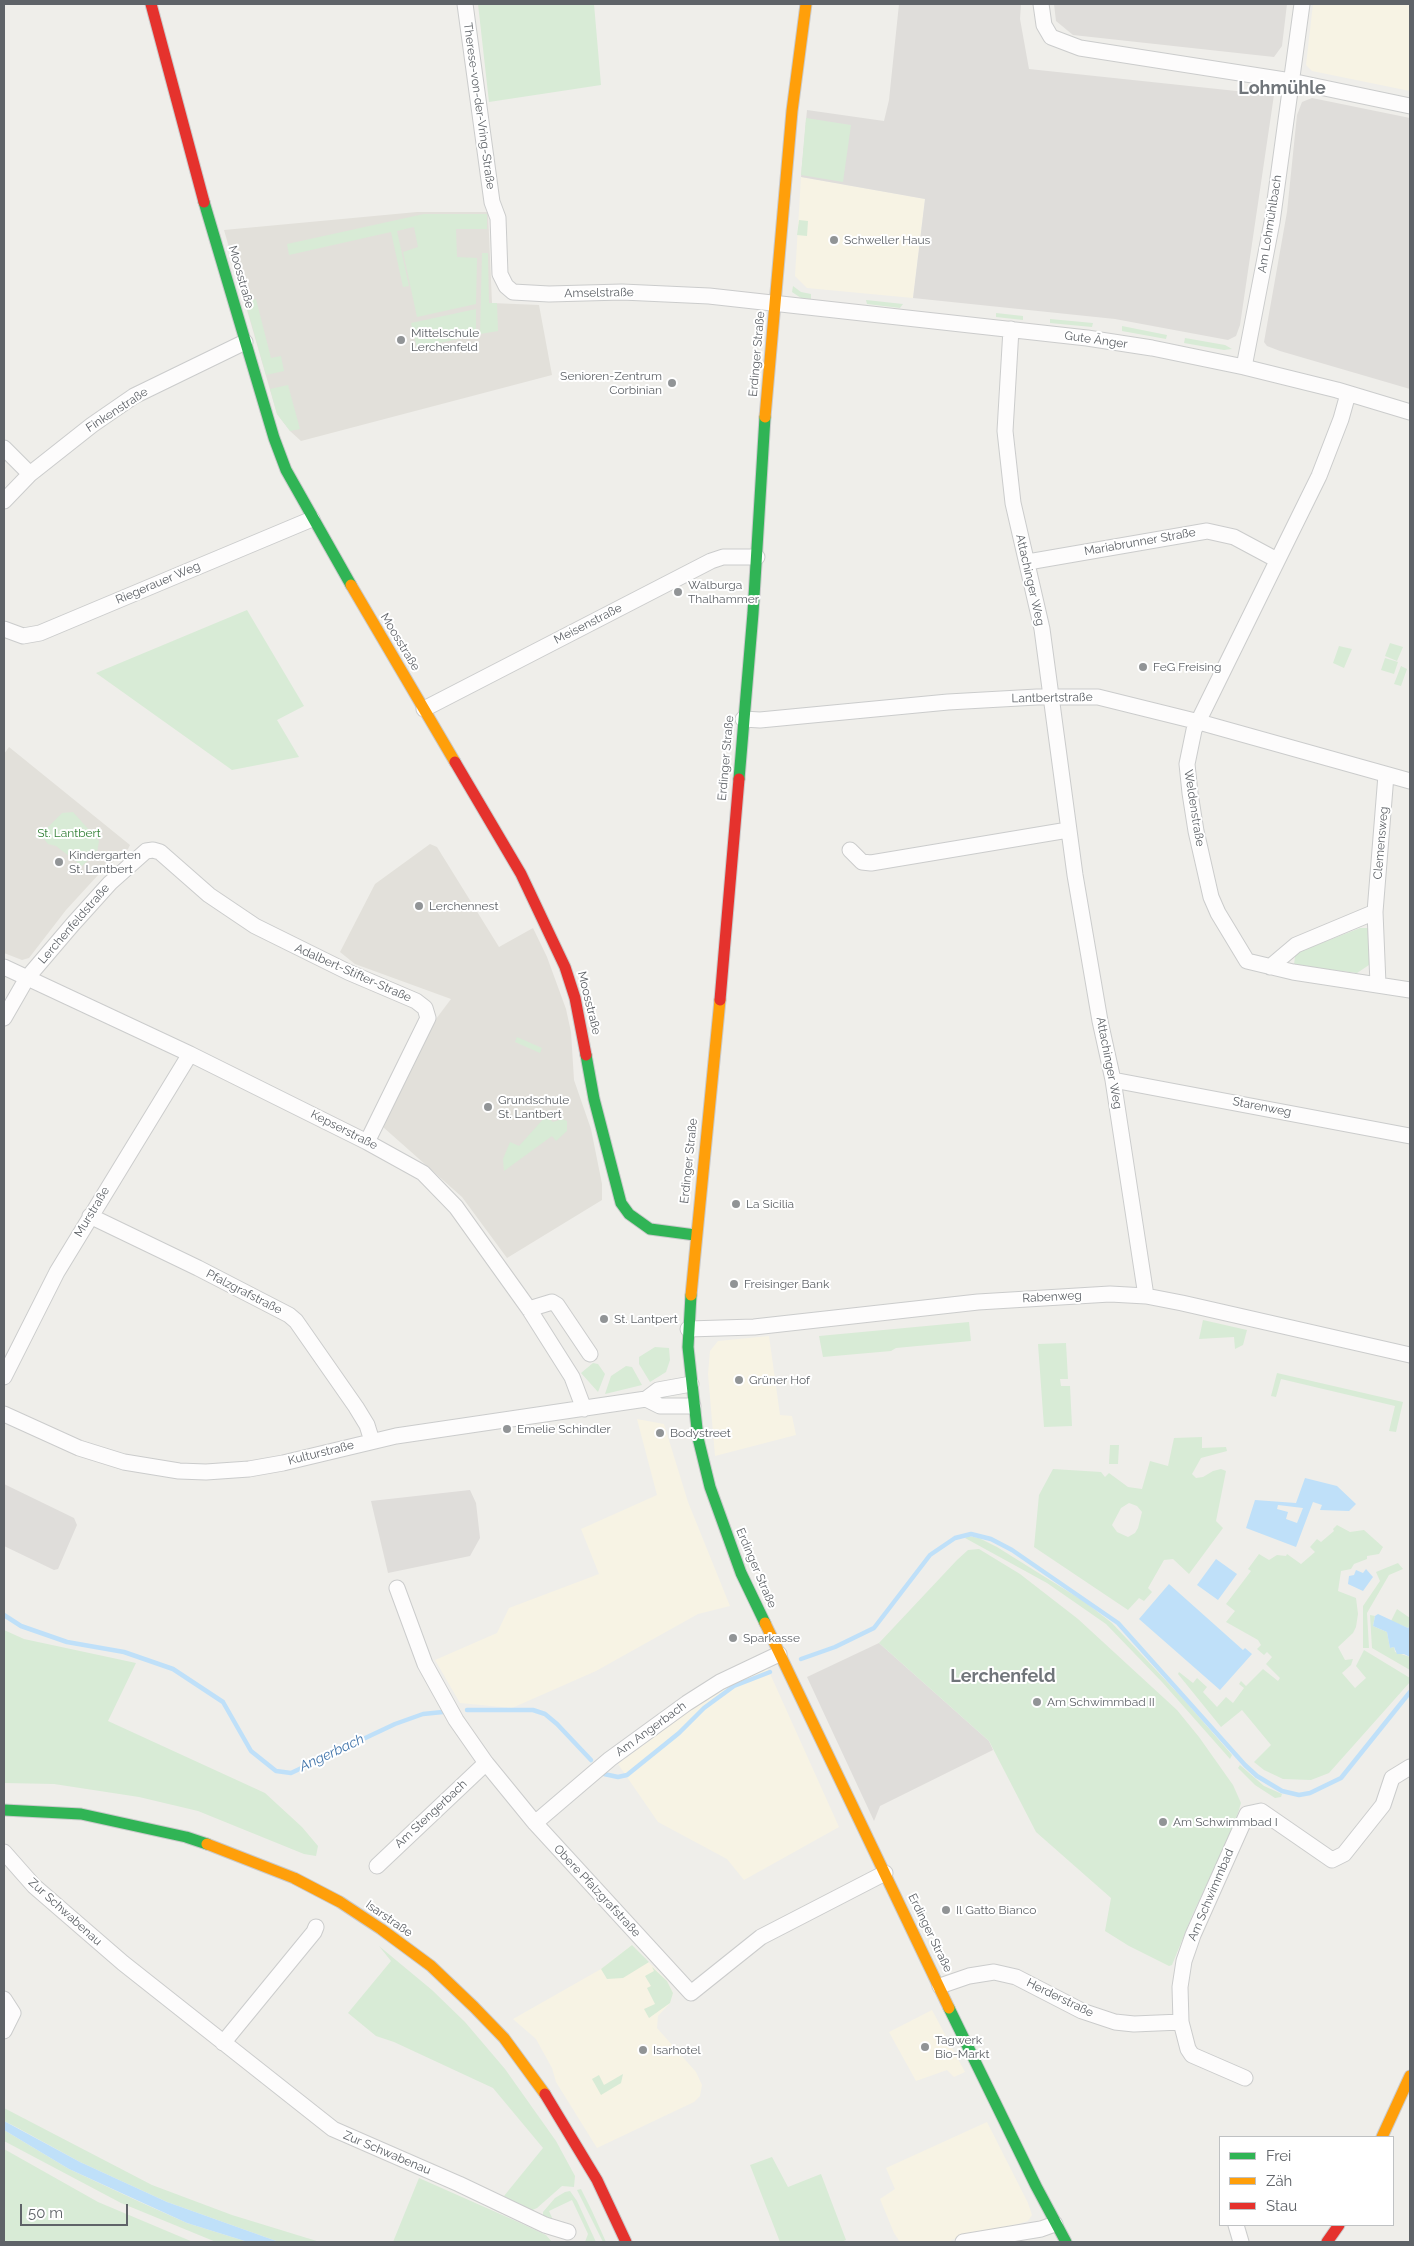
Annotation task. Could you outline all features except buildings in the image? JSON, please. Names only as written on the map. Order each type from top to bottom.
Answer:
[{"type":"street","name":"Moosstraße","points":[[151,4],[186,139],[274,438],[286,470],[312,519],[521,874],[568,974],[582,1031],[594,1099],[621,1203],[629,1214],[650,1229],[695,1235]]},
{"type":"street","name":"Therese-von-der-Vring-Straße","points":[[465,4],[494,208]]},
{"type":"street","name":"Erdinger Straße","points":[[806,4],[792,111],[723,970],[695,1235],[688,1329],[693,1406],[702,1456],[724,1528],[741,1573],[1055,2224],[1066,2242]]},
{"type":"street","points":[[1041,4],[1044,25],[1052,37],[1080,48],[1291,81],[1410,106]]},
{"type":"street","name":"Am Lohmühlbach","points":[[1244,367],[1272,222],[1302,4]]},
{"type":"street","name":"Amselstraße","points":[[494,208],[498,218],[500,274],[506,286],[513,292],[668,293],[775,304]]},
{"type":"street","name":"Gute Änger","points":[[775,304],[1011,329],[1152,348],[1244,367],[1410,412]]},
{"type":"street","name":"Attachinger Weg","points":[[1011,329],[1006,444],[1012,503],[1028,562],[1042,629],[1068,830],[1090,966],[1113,1080],[1146,1296]]},
{"type":"street","name":"Finkenstraße","points":[[4,501],[30,474],[92,425],[134,396],[245,342]]},
{"type":"street","name":"Weldenstraße","points":[[1348,394],[1326,461],[1198,722],[1191,742],[1187,764],[1196,831],[1211,897],[1244,958],[1250,962],[1293,972],[1410,990]]},
{"type":"street","points":[[4,448],[30,474]]},
{"type":"street","name":"Riegerauer Weg","points":[[4,629],[23,636],[40,633],[312,519]]},
{"type":"street","name":"Mariabrunner Straße","points":[[1028,562],[1207,531],[1234,537],[1277,560]]},
{"type":"street","name":"Meisenstraße","points":[[424,709],[711,560],[723,556],[757,557]]},
{"type":"street","name":"Lantbertstraße","points":[[743,719],[760,720],[948,702],[1050,696],[1104,698],[1410,781]]},
{"type":"street","name":"Clemensweg","points":[[1378,984],[1376,912],[1386,775]]},
{"type":"street","points":[[850,850],[862,862],[871,863],[1068,830]]},
{"type":"street","name":"Lerchenfeldstraße","points":[[4,1018],[27,978],[110,883],[146,851],[160,852]]},
{"type":"street","name":"Adalbert-Stifter-Straße","points":[[160,852],[209,894],[255,926],[348,972],[416,1001],[425,1008],[428,1018],[367,1142]]},
{"type":"street","points":[[1270,967],[1296,946],[1376,912]]},
{"type":"street","name":"Kepserstraße","points":[[4,966],[190,1054],[412,1166],[442,1191],[485,1246],[529,1309],[572,1377],[584,1409]]},
{"type":"street","name":"Murstraße","points":[[4,1376],[56,1272],[190,1054]]},
{"type":"street","name":"Starenweg","points":[[1113,1080],[1410,1136]]},
{"type":"street","name":"Pfalzgrafstraße","points":[[90,1216],[198,1268],[289,1315],[296,1321],[356,1407],[367,1425],[372,1441]]},
{"type":"street","name":"Rabenweg","points":[[688,1329],[754,1327],[995,1300],[1110,1294],[1146,1296],[1257,1318],[1410,1355]]},
{"type":"street","points":[[529,1309],[552,1302],[557,1305],[590,1354]]},
{"type":"street","name":"Kulturstraße","points":[[4,1414],[90,1452],[124,1462],[179,1471],[249,1469],[372,1441],[646,1399],[658,1390],[691,1384]]},
{"type":"street","name":"Kulturstraße","points":[[646,1399],[660,1406],[693,1406]]},
{"type":"street","name":"Obere Pfalzgrafstraße","points":[[397,1588],[425,1664],[456,1720],[486,1763],[535,1823],[691,1993],[761,1937],[885,1873]]},
{"type":"street","name":"Am Angerbach","points":[[535,1823],[610,1759],[687,1703],[720,1682],[780,1654]]},
{"type":"street","name":"Am Stengerbach","points":[[377,1866],[486,1763]]},
{"type":"street","name":"Am Schwimmbad","points":[[1245,2078],[1192,2055],[1186,2044],[1181,2022],[1180,1987],[1184,1961],[1197,1925],[1248,1814],[1261,1811],[1332,1860],[1344,1854],[1383,1805],[1392,1778],[1410,1767]]},
{"type":"street","name":"Isarstraße","points":[[4,1810],[81,1814],[186,1837],[238,1854],[294,1878],[340,1902],[381,1929],[431,1966],[504,2038],[543,2090],[568,2129],[597,2180],[626,2242]]},
{"type":"street","name":"Zur Schwabenau","points":[[4,1852],[34,1886],[74,1922],[223,2043],[344,2135],[459,2184],[545,2225],[568,2232]]},
{"type":"street","points":[[223,2043],[314,1932],[316,1927]]},
{"type":"street","name":"Herderstraße","points":[[940,1986],[969,1976],[994,1972],[1016,1977],[1082,2011],[1115,2022],[1134,2024],[1181,2022]]},
{"type":"street","points":[[4,1998],[13,2013],[4,2031]]},
{"type":"street","points":[[1382,2136],[1410,2076]]},
{"type":"street","points":[[963,2242],[1041,2229],[1055,2224]]},
{"type":"street","points":[[1236,2226],[1241,2242]]},
{"type":"street","points":[[1328,2242],[1338,2226]]},
{"type":"shaded area","points":[[899,4],[1021,4],[1020,19],[1029,69],[1274,95],[1240,325],[1236,336],[1228,340],[1115,319],[913,298],[925,199],[801,177],[807,110],[884,121],[889,100]]},
{"type":"shaded area","points":[[1054,4],[1287,4],[1282,46],[1274,57],[1073,35],[1056,21]]},
{"type":"shaded area","points":[[1313,4],[1410,4],[1410,91],[1312,71],[1306,65]]},
{"type":"shaded area","points":[[1312,98],[1410,118],[1410,389],[1280,351],[1267,346],[1264,342],[1287,212],[1297,115],[1302,102]]},
{"type":"shaded area","points":[[801,177],[925,199],[913,298],[807,288],[795,276]]},
{"type":"shaded area","name":"Mittelschule Lerchenfeld","points":[[417,212],[488,212],[492,303],[539,305],[552,375],[301,441],[290,431],[277,414],[224,230]]},
{"type":"shaded area","name":"Kindergarten St. Lantbert","points":[[9,747],[130,845],[128,849],[99,874],[66,910],[29,958],[22,960],[4,953],[4,754]]},
{"type":"shaded area","name":"Grundschule St. Lantbert","points":[[430,844],[437,847],[499,947],[533,928],[547,957],[566,1009],[571,1032],[574,1080],[591,1129],[602,1184],[602,1200],[507,1258],[462,1197],[383,1127],[436,1019],[451,999],[355,964],[340,952],[375,884]]},
{"type":"shaded area","points":[[769,1336],[780,1415],[792,1416],[796,1435],[715,1456],[708,1374],[710,1351],[718,1341]]},
{"type":"shaded area","points":[[637,1419],[664,1424],[688,1502],[730,1606],[698,1614],[596,1671],[512,1708],[460,1703],[435,1660],[497,1633],[509,1608],[599,1574],[581,1529],[657,1495]]},
{"type":"shaded area","points":[[4,1484],[74,1518],[77,1525],[58,1569],[54,1570],[4,1546]]},
{"type":"shaded area","points":[[470,1490],[476,1503],[480,1538],[470,1556],[388,1573],[371,1501]]},
{"type":"shaded area","points":[[879,1643],[989,1741],[993,1750],[880,1806],[874,1821],[807,1677]]},
{"type":"shaded area","points":[[767,1667],[839,1827],[744,1880],[727,1859],[658,1822],[618,1764],[722,1687]]},
{"type":"shaded area","points":[[632,1945],[667,1981],[673,1993],[670,2003],[658,2016],[657,2028],[696,2072],[702,2085],[700,2096],[694,2102],[597,2148],[556,2082],[552,2068],[536,2039],[513,2019],[601,1969]]},
{"type":"shaded area","points":[[932,2010],[965,2072],[954,2077],[947,2070],[916,2081],[889,2032]]},
{"type":"shaded area","points":[[987,2122],[1028,2203],[1032,2215],[1028,2221],[994,2231],[965,2234],[948,2242],[900,2242],[894,2233],[880,2199],[895,2189],[886,2168]]},
{"type":"green space","points":[[478,4],[594,4],[601,85],[489,102]]},
{"type":"green space","points":[[806,118],[851,125],[843,182],[801,175]]},
{"type":"green space","points":[[424,214],[487,214],[487,229],[456,229],[457,257],[477,258],[476,304],[417,317],[403,252],[418,247],[414,227],[397,231],[409,286],[403,287],[391,232],[289,255],[287,244]]},
{"type":"green space","points":[[799,220],[808,221],[807,236],[797,235]]},
{"type":"green space","points":[[482,253],[488,253],[489,303],[497,303],[498,331],[480,334]]},
{"type":"green space","points":[[793,286],[801,292],[811,294],[811,299],[801,298],[792,292]]},
{"type":"green space","points":[[256,299],[271,358],[281,356],[284,371],[266,375],[245,301]]},
{"type":"green space","points":[[866,300],[903,304],[900,308],[867,304]]},
{"type":"green space","points":[[476,309],[476,335],[417,348],[411,323]]},
{"type":"green space","points":[[996,313],[1023,316],[1023,320],[996,317]]},
{"type":"green space","points":[[1050,319],[1093,323],[1092,327],[1050,323]]},
{"type":"green space","points":[[1122,326],[1167,335],[1166,339],[1122,331]]},
{"type":"green space","points":[[1185,338],[1225,345],[1232,349],[1224,350],[1184,343]]},
{"type":"green space","points":[[288,385],[300,429],[290,431],[277,414],[270,389]]},
{"type":"green space","points":[[247,610],[304,706],[277,720],[299,757],[232,770],[96,673]]},
{"type":"green space","points":[[1390,643],[1403,647],[1397,661],[1385,656]]},
{"type":"green space","points":[[1339,646],[1352,649],[1344,668],[1333,663]]},
{"type":"green space","points":[[1385,658],[1398,662],[1394,674],[1381,670]]},
{"type":"green space","points":[[1401,666],[1407,669],[1401,686],[1394,684]]},
{"type":"green space","name":"St. Lantbert","points":[[73,812],[99,841],[97,852],[82,866],[56,846],[48,844],[44,839],[47,828],[62,813]]},
{"type":"green space","points":[[1360,928],[1371,928],[1372,963],[1357,973],[1294,965],[1295,956],[1301,951]]},
{"type":"green space","points":[[517,1037],[542,1048],[540,1053],[515,1042]]},
{"type":"green space","points":[[546,1116],[553,1122],[562,1119],[567,1121],[567,1131],[556,1141],[552,1136],[504,1171],[503,1159],[510,1142],[519,1146]]},
{"type":"green space","points":[[1203,1320],[1247,1330],[1243,1345],[1235,1349],[1234,1337],[1199,1339]]},
{"type":"green space","points":[[969,1322],[971,1341],[896,1348],[891,1351],[823,1357],[819,1336]]},
{"type":"green space","points":[[1066,1343],[1068,1379],[1060,1379],[1061,1386],[1070,1386],[1072,1426],[1044,1427],[1038,1344]]},
{"type":"green space","points":[[655,1347],[669,1348],[670,1360],[666,1372],[650,1382],[639,1364],[639,1357]]},
{"type":"green space","points":[[593,1363],[598,1364],[605,1374],[598,1392],[581,1373]]},
{"type":"green space","points":[[626,1366],[632,1367],[642,1385],[605,1394],[611,1376]]},
{"type":"green space","points":[[1277,1373],[1403,1402],[1396,1432],[1389,1431],[1395,1406],[1281,1379],[1276,1397],[1271,1396]]},
{"type":"green space","points":[[1202,1437],[1202,1448],[1226,1447],[1227,1451],[1201,1458],[1192,1474],[1196,1478],[1221,1469],[1226,1471],[1216,1521],[1223,1528],[1189,1574],[1173,1559],[1164,1560],[1148,1588],[1152,1592],[1144,1601],[1139,1598],[1128,1610],[1034,1547],[1039,1495],[1053,1469],[1101,1472],[1105,1477],[1109,1473],[1128,1487],[1142,1489],[1150,1461],[1168,1466],[1174,1438]],"holes":[[[1129,1503],[1137,1506],[1142,1512],[1135,1533],[1128,1537],[1117,1532],[1112,1525],[1121,1508]]]},
{"type":"green space","points":[[1110,1445],[1119,1445],[1118,1464],[1109,1464]]},
{"type":"green space","points":[[1337,1525],[1350,1532],[1364,1530],[1383,1547],[1379,1554],[1367,1556],[1367,1559],[1354,1564],[1351,1569],[1341,1571],[1338,1591],[1356,1598],[1358,1614],[1353,1633],[1338,1647],[1345,1660],[1353,1659],[1351,1665],[1342,1673],[1355,1688],[1366,1678],[1356,1666],[1364,1650],[1410,1678],[1410,1682],[1329,1773],[1311,1780],[1283,1779],[1264,1770],[1254,1762],[1271,1745],[1242,1710],[1221,1727],[1178,1674],[1179,1672],[1193,1683],[1197,1678],[1207,1687],[1203,1692],[1217,1707],[1226,1697],[1233,1703],[1244,1688],[1239,1684],[1241,1681],[1246,1686],[1263,1669],[1278,1681],[1280,1678],[1266,1664],[1272,1657],[1267,1652],[1264,1655],[1257,1649],[1261,1645],[1258,1640],[1226,1622],[1235,1611],[1226,1604],[1251,1571],[1248,1569],[1259,1554],[1269,1560],[1277,1555],[1286,1556],[1287,1554],[1301,1564],[1315,1552],[1310,1547],[1317,1539],[1321,1542],[1334,1531],[1333,1529]]},
{"type":"green space","points":[[968,1536],[979,1538],[997,1547],[1085,1602],[1112,1623],[1186,1702],[1232,1755],[1230,1759],[1162,1682],[1106,1624],[1047,1583],[965,1538]]},
{"type":"green space","points":[[979,1549],[1020,1574],[1078,1619],[1177,1710],[1233,1785],[1241,1803],[1235,1823],[1192,1916],[1172,1965],[1169,1966],[1129,1946],[1105,1931],[1111,1898],[1036,1832],[989,1741],[879,1643],[957,1560],[968,1550]]},
{"type":"green space","points":[[1398,1563],[1403,1569],[1389,1575],[1367,1613],[1369,1648],[1363,1648],[1363,1606],[1380,1581],[1376,1572]]},
{"type":"green space","points":[[1397,1609],[1410,1618],[1410,1626],[1408,1628],[1391,1621]]},
{"type":"green space","points":[[1370,1615],[1375,1616],[1373,1626],[1387,1632],[1390,1648],[1394,1647],[1395,1652],[1410,1657],[1410,1670],[1372,1648]]},
{"type":"green space","points":[[4,1630],[24,1639],[136,1663],[108,1721],[265,1793],[302,1827],[318,1846],[316,1856],[304,1854],[198,1811],[139,1797],[54,1784],[4,1783]]},
{"type":"green space","points":[[1240,1765],[1264,1786],[1282,1794],[1281,1797],[1275,1798],[1255,1785],[1238,1768]]},
{"type":"green space","points":[[632,1945],[649,1962],[623,1978],[607,1979],[601,1969]]},
{"type":"green space","points":[[379,1946],[432,1990],[465,2022],[505,2069],[556,2141],[575,2176],[574,2187],[562,2186],[537,2208],[530,2211],[504,2196],[543,2148],[493,2088],[394,2042],[376,2036],[348,2013],[391,1961]]},
{"type":"green space","points":[[652,1967],[667,1981],[673,1993],[670,2003],[649,2018],[644,2009],[655,2004],[647,1988],[651,1986],[645,1976],[654,1971]]},
{"type":"green space","points":[[623,2074],[621,2083],[601,2095],[592,2079],[599,2075],[604,2085]]},
{"type":"green space","points":[[4,2108],[152,2185],[232,2215],[320,2242],[279,2242],[167,2202],[80,2162],[4,2121]]},
{"type":"green space","points":[[4,2130],[69,2169],[140,2202],[187,2223],[248,2242],[216,2242],[121,2203],[4,2141]]},
{"type":"green space","points":[[4,2149],[98,2202],[193,2242],[4,2242]]},
{"type":"green space","points":[[772,2157],[788,2187],[821,2174],[846,2240],[841,2242],[780,2242],[750,2165]]},
{"type":"green space","points":[[419,2178],[546,2235],[552,2242],[393,2242]]},
{"type":"green space","points":[[581,2189],[606,2242],[603,2242],[577,2190]]},
{"type":"green space","points":[[570,2191],[577,2201],[596,2242],[585,2242],[588,2234],[572,2200],[549,2211],[553,2220],[543,2217],[543,2212],[555,2198]]},
{"type":"water","points":[[1305,1478],[1337,1486],[1356,1504],[1349,1511],[1320,1510],[1322,1505],[1313,1502],[1296,1547],[1246,1528],[1255,1500],[1296,1503]],"holes":[[[1278,1505],[1303,1508],[1297,1523],[1286,1519],[1288,1512],[1277,1509]]]},
{"type":"water","points":[[1216,1559],[1237,1574],[1218,1600],[1197,1585]]},
{"type":"water","points":[[1366,1569],[1373,1577],[1363,1591],[1348,1584],[1349,1576],[1354,1575],[1356,1570],[1363,1573]]},
{"type":"water","points":[[1169,1584],[1243,1650],[1245,1648],[1252,1654],[1220,1690],[1139,1619]]},
{"type":"water","points":[[1378,1614],[1408,1628],[1410,1626],[1410,1657],[1404,1654],[1397,1654],[1394,1647],[1390,1648],[1387,1632],[1373,1626],[1375,1616]]},
{"type":"water","points":[[4,2121],[80,2162],[167,2202],[279,2242],[248,2242],[187,2223],[69,2169],[4,2130]]},
{"type":"waterway","points":[[801,1659],[835,1647],[874,1628],[930,1555],[955,1538],[971,1534],[991,1539],[1012,1550],[1118,1623],[1245,1765],[1257,1776],[1282,1791],[1299,1795],[1310,1793],[1341,1778],[1410,1692]]},
{"type":"waterway","name":"Angerbach","points":[[4,1615],[21,1626],[67,1642],[124,1652],[173,1669],[223,1702],[251,1751],[276,1771],[291,1773],[395,1724],[423,1714],[443,1712]]},
{"type":"waterway","name":"Angerbach","points":[[604,1774],[618,1777],[627,1775],[679,1733],[704,1708],[734,1686],[770,1672]]},
{"type":"waterway","name":"Angerbach","points":[[467,1710],[533,1710],[545,1714],[591,1760]]},
{"type":"traffic: fast","points":[[204,202],[274,438],[286,470],[351,585]]},
{"type":"traffic: fast","points":[[739,779],[753,613],[765,417]]},
{"type":"traffic: fast","points":[[586,1055],[594,1099],[621,1203],[629,1214],[650,1229],[695,1235]]},
{"type":"traffic: fast","points":[[691,1295],[688,1347],[698,1438],[710,1487],[741,1573],[765,1623]]},
{"type":"traffic: fast","points":[[4,1810],[81,1814],[186,1837],[207,1844]]},
{"type":"traffic: fast","points":[[949,2008],[1036,2186],[1066,2242]]},
{"type":"traffic: slow","points":[[765,417],[792,111],[806,4]]},
{"type":"traffic: slow","points":[[351,585],[455,762]]},
{"type":"traffic: slow","points":[[691,1295],[720,1000]]},
{"type":"traffic: slow","points":[[765,1623],[949,2008]]},
{"type":"traffic: slow","points":[[207,1844],[294,1878],[340,1902],[381,1929],[431,1966],[474,2007],[504,2038],[545,2094]]},
{"type":"traffic: slow","points":[[1382,2136],[1410,2076]]},
{"type":"traffic: jam","points":[[151,4],[204,202]]},
{"type":"traffic: jam","points":[[455,762],[521,874],[565,967],[575,998],[586,1055]]},
{"type":"traffic: jam","points":[[720,1000],[739,779]]},
{"type":"traffic: jam","points":[[545,2094],[597,2180],[626,2242]]},
{"type":"traffic: jam","points":[[1327,2242],[1338,2226]]},
{"type":"place","name":"Schweller Haus","points":[[834,240]]},
{"type":"place","name":"Mittelschule Lerchenfeld","points":[[401,340]]},
{"type":"place","name":"Senioren-Zentrum Corbinian","points":[[672,383]]},
{"type":"place","name":"Walburga Thalhammer","points":[[678,592]]},
{"type":"place","name":"FeG Freising","points":[[1143,667]]},
{"type":"place","name":"Kindergarten St. Lantbert","points":[[59,862]]},
{"type":"place","name":"Lerchennest","points":[[419,906]]},
{"type":"place","name":"Grundschule St. Lantbert","points":[[488,1107]]},
{"type":"place","name":"La Sicilia","points":[[736,1204]]},
{"type":"place","name":"Freisinger Bank","points":[[734,1284]]},
{"type":"place","name":"St. Lantpert","points":[[604,1319]]},
{"type":"place","name":"Grüner Hof","points":[[739,1380]]},
{"type":"place","name":"Emelie Schindler","points":[[507,1429]]},
{"type":"place","name":"Bodystreet","points":[[660,1433]]},
{"type":"place","name":"Sparkasse","points":[[733,1638]]},
{"type":"place","name":"Am Schwimmbad II","points":[[1037,1702]]},
{"type":"place","name":"Am Schwimmbad I","points":[[1163,1822]]},
{"type":"place","name":"Il Gatto Bianco","points":[[946,1910]]},
{"type":"place","name":"Tagwerk Bio-Markt","points":[[925,2047]]},
{"type":"place","name":"Isarhotel","points":[[643,2050]]},
{"type":"district","name":"Lohmühle","points":[[1282,89]]},
{"type":"district","name":"Lerchenfeld","points":[[1003,1677]]}]
